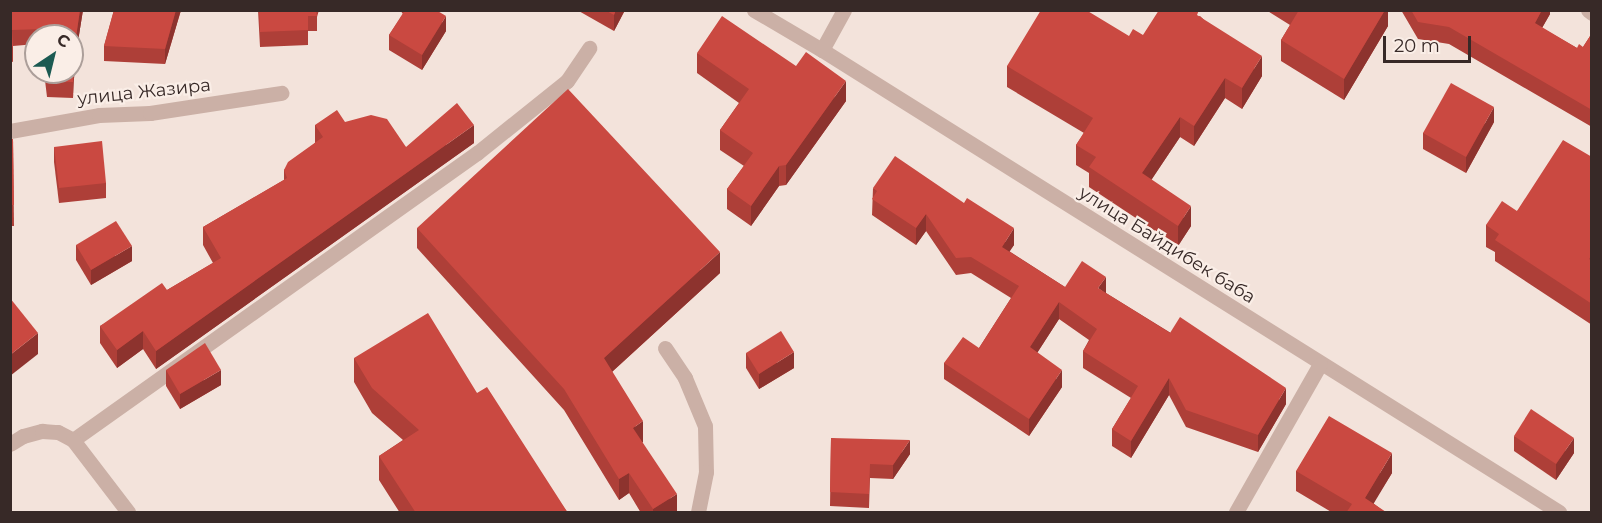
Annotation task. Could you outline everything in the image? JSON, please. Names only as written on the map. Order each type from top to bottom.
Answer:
[{"type":"street","name":"улица Байдибек баба","points":[[754,10],[822,50],[1559,513]]},
{"type":"street","points":[[822,50],[844,10]]},
{"type":"street","points":[[73,440],[477,153],[567,81],[589,48]]},
{"type":"street","name":"улица Жазира","points":[[10,131],[99,115],[150,113],[281,93]]},
{"type":"street","points":[[665,348],[685,378],[705,426],[706,472],[698,513]]},
{"type":"street","points":[[1236,513],[1320,364]]},
{"type":"street","points":[[10,444],[23,436],[42,430],[58,432],[73,440],[128,513]]},
{"type":"building","points":[[10,10],[80,10],[78,24],[24,24],[24,30],[12,30],[13,47],[10,45]]},
{"type":"building","points":[[114,10],[176,10],[165,49],[104,46]]},
{"type":"building","points":[[259,10],[316,10],[317,16],[308,16],[308,30],[260,32]]},
{"type":"building","points":[[405,10],[436,10],[446,16],[422,55],[389,35]]},
{"type":"building","points":[[605,10],[616,10],[614,15]]},
{"type":"building","points":[[1041,10],[1086,10],[1129,36],[1133,29],[1143,35],[1159,10],[1199,10],[1197,15],[1262,56],[1242,88],[1225,78],[1194,126],[1180,117],[1142,173],[1191,206],[1178,226],[1089,167],[1096,157],[1076,145],[1093,118],[1007,66]]},
{"type":"building","points":[[1299,10],[1385,10],[1344,79],[1281,40]]},
{"type":"building","points":[[1411,10],[1542,10],[1535,23],[1577,48],[1579,44],[1583,47],[1592,33],[1592,110],[1449,27],[1418,22]]},
{"type":"building","points":[[722,16],[796,66],[806,52],[846,81],[786,165],[779,166],[751,206],[727,189],[753,153],[720,130],[749,89],[697,53]]},
{"type":"building","points":[[1451,83],[1494,107],[1466,157],[1423,133]]},
{"type":"building","points":[[568,89],[720,252],[604,358],[643,421],[633,428],[677,494],[653,509],[629,473],[619,479],[564,389],[417,228]]},
{"type":"building","points":[[457,103],[474,125],[156,351],[143,331],[117,350],[100,326],[162,283],[167,290],[221,258],[203,227],[287,178],[284,170],[288,162],[323,137],[315,125],[337,110],[345,122],[371,115],[387,119],[406,147]]},
{"type":"building","points":[[10,139],[13,139],[14,205],[10,205]]},
{"type":"building","points":[[1563,140],[1592,157],[1592,255],[1589,259],[1592,261],[1592,304],[1495,240],[1499,234],[1486,225],[1502,201],[1517,211]]},
{"type":"building","points":[[102,141],[106,183],[59,188],[54,147]]},
{"type":"building","points":[[895,156],[964,203],[967,198],[1014,228],[1002,247],[1065,287],[1082,261],[1106,277],[1098,288],[1170,333],[1180,317],[1286,388],[1258,435],[1186,410],[1169,378],[1131,441],[1112,429],[1138,386],[1083,351],[1097,329],[1059,302],[1030,347],[1062,370],[1029,419],[944,363],[963,337],[979,348],[1019,286],[971,257],[956,258],[926,214],[916,228],[872,199],[877,191],[873,188]]},
{"type":"building","points":[[116,221],[132,246],[91,270],[76,245]]},
{"type":"building","points":[[10,298],[38,333],[10,355]]},
{"type":"building","points":[[428,313],[477,393],[487,387],[568,513],[416,513],[379,456],[419,430],[372,388],[354,358]]},
{"type":"building","points":[[781,331],[794,352],[759,374],[746,353]]},
{"type":"building","points":[[205,343],[221,370],[180,394],[166,370]]},
{"type":"building","points":[[1531,409],[1574,438],[1556,464],[1514,436]]},
{"type":"building","points":[[1329,416],[1392,453],[1365,498],[1386,513],[1346,513],[1352,504],[1296,471]]},
{"type":"building","points":[[831,438],[910,440],[893,465],[870,464],[869,494],[830,492]]}]
